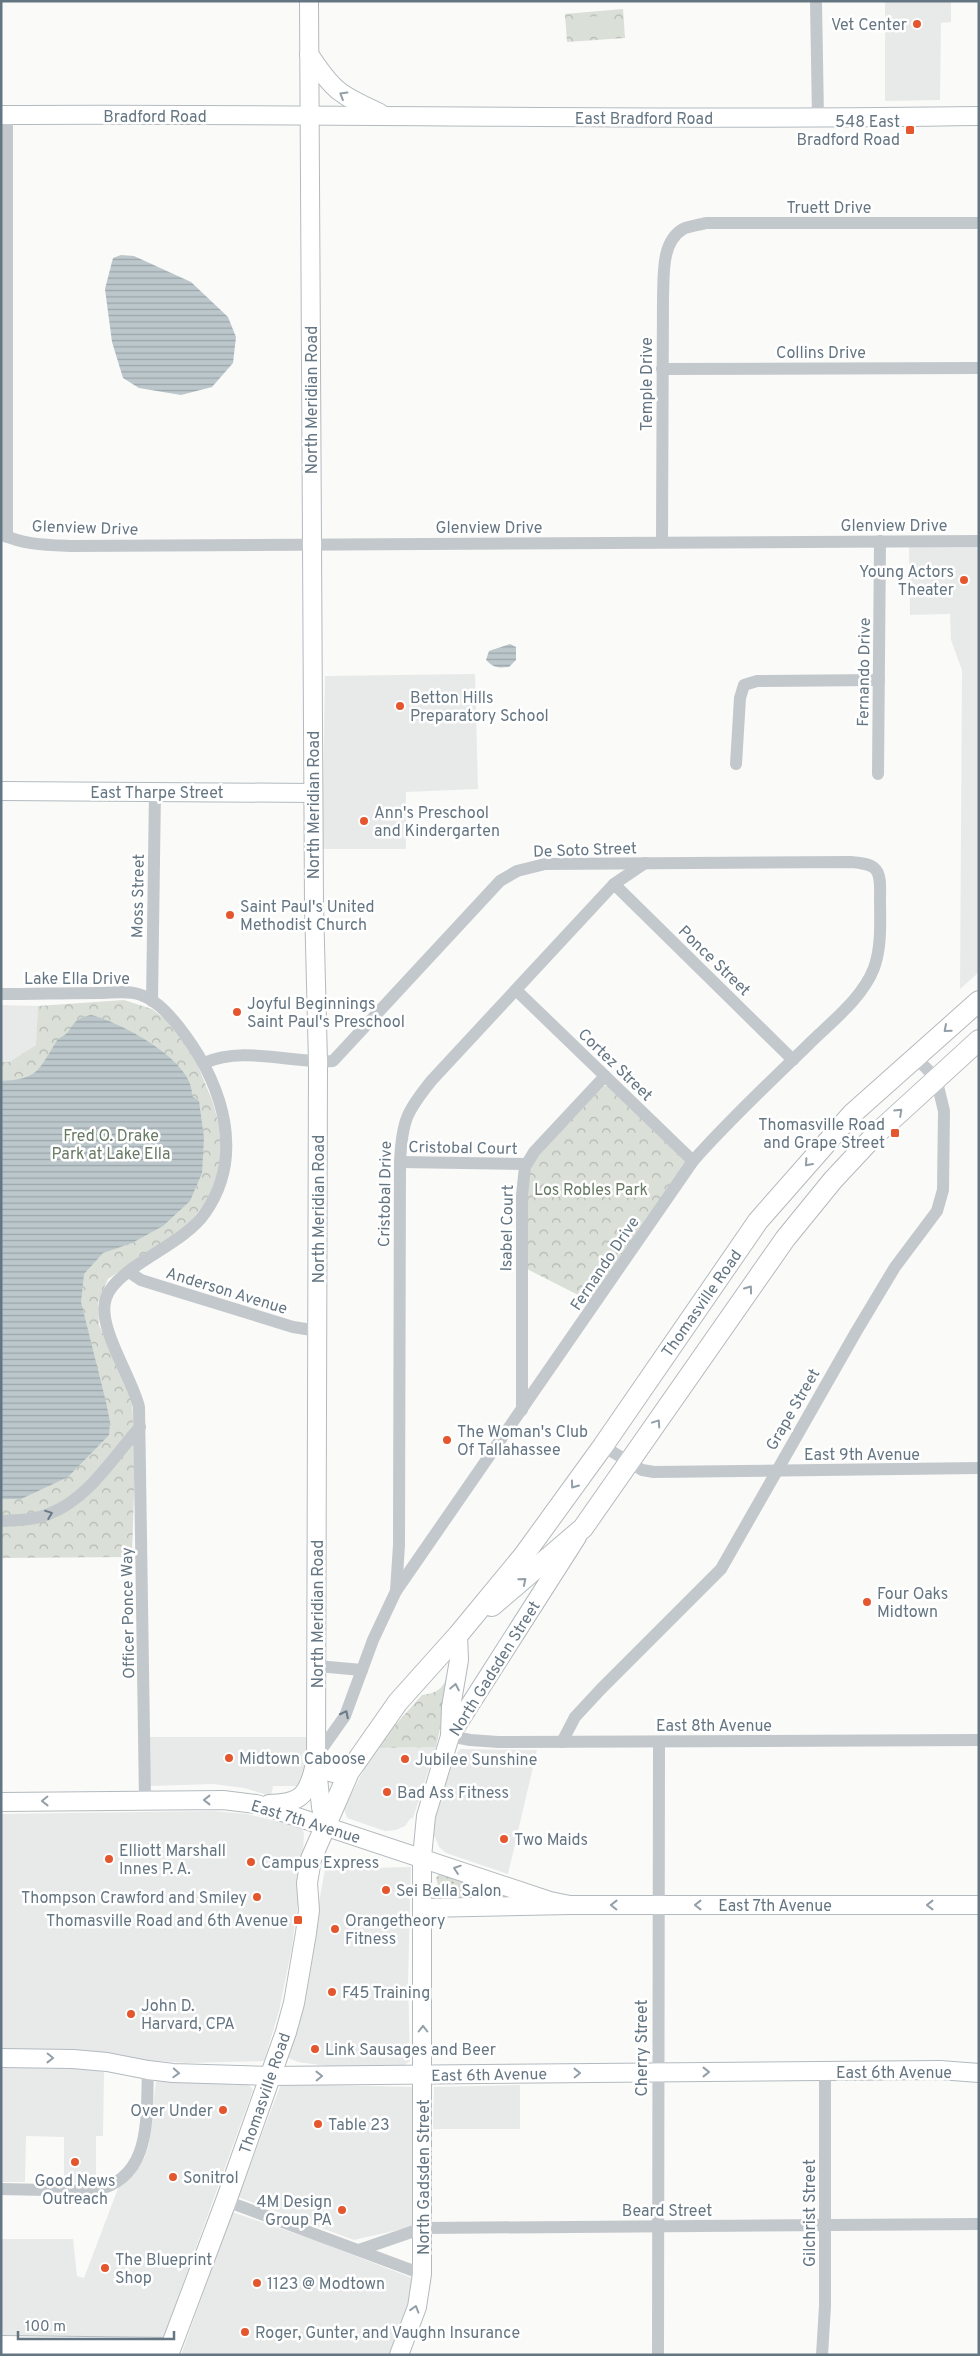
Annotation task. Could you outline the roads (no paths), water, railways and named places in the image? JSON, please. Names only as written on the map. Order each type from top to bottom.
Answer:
[{"type":"main road","name":"Thomasville Road","points":[[169,2351],[226,2200],[294,2003],[309,1910],[316,1887],[326,1827],[349,1772],[398,1702],[458,1635],[524,1554],[603,1446],[758,1221],[852,1114],[979,1001]]},
{"type":"main road","name":"Thomasville Road","points":[[458,1635],[546,1562],[583,1528],[785,1239],[833,1180],[875,1135],[979,1040]]},
{"type":"main road","points":[[699,1306],[726,1321]]},
{"type":"street","name":"North Meridian Road","points":[[309,1],[313,793],[318,1062],[316,1753],[321,1807],[326,1827]]},
{"type":"street","points":[[816,1],[818,118]]},
{"type":"street","points":[[309,54],[325,79],[335,90],[387,116]]},
{"type":"street","name":"East Bradford Road","points":[[309,114],[818,118],[979,116]]},
{"type":"street","name":"Bradford Road","points":[[4,115],[309,114]]},
{"type":"street","points":[[4,115],[4,535]]},
{"type":"street","name":"Truett Drive","points":[[681,230],[706,223],[979,223]]},
{"type":"street","name":"Temple Drive","points":[[662,542],[662,369],[665,257],[669,244],[681,230]]},
{"type":"street","name":"Collins Drive","points":[[662,369],[979,368]]},
{"type":"street","name":"Glenview Drive","points":[[4,535],[35,544],[72,546],[979,541]]},
{"type":"street","name":"Fernando Drive","points":[[878,774],[880,541]]},
{"type":"street","points":[[736,764],[739,708],[744,685],[757,680],[879,680]]},
{"type":"street","name":"Moss Street","points":[[152,1001],[155,791]]},
{"type":"street","name":"East Tharpe Street","points":[[1,792],[313,793]]},
{"type":"street","name":"De Soto Street","points":[[318,1062],[333,1061],[500,881],[512,873],[545,864],[850,862],[867,863],[875,866]]},
{"type":"street","name":"Cristobal Drive","points":[[396,1591],[399,1546],[400,1162],[402,1129],[417,1098],[432,1080],[614,884],[645,863]]},
{"type":"street","name":"Fernando Drive","points":[[316,1753],[323,1747],[345,1716],[373,1640],[396,1591],[693,1161],[718,1133],[847,1007],[866,983],[873,970],[879,946],[881,889],[879,873],[875,866]]},
{"type":"street","name":"Ponce Street","points":[[614,884],[793,1060]]},
{"type":"street","name":"Cortez Street","points":[[516,990],[693,1161]]},
{"type":"street","name":"Lake Ella Drive","points":[[1,994],[141,994],[175,1021],[204,1063],[214,1085],[226,1131],[228,1148],[223,1175],[213,1200],[197,1223],[181,1238],[129,1272],[110,1289],[103,1309],[104,1320],[136,1393],[140,1427]]},
{"type":"street","points":[[204,1063],[228,1056],[318,1062]]},
{"type":"street","points":[[915,1057],[936,1078]]},
{"type":"street","name":"Isabel Court","points":[[522,1410],[522,1195],[526,1164],[534,1152],[604,1076]]},
{"type":"street","name":"Grape Street","points":[[562,1742],[575,1717],[720,1569],[775,1471],[895,1267],[937,1211],[943,1190],[944,1111],[936,1078]]},
{"type":"street","name":"Cristobal Court","points":[[400,1162],[526,1164]]},
{"type":"street","name":"Anderson Avenue","points":[[129,1272],[141,1280],[160,1286],[293,1327],[318,1331]]},
{"type":"street","points":[[1,1521],[39,1517],[64,1507],[91,1483],[140,1427]]},
{"type":"street","name":"Officer Ponce Way","points":[[140,1427],[145,1800]]},
{"type":"street","name":"East 9th Avenue","points":[[603,1446],[642,1470],[654,1472],[979,1468]]},
{"type":"street","name":"North Gadsden Street","points":[[399,2355],[416,2307],[422,2274],[422,1857],[426,1816],[450,1736],[583,1528]]},
{"type":"street","points":[[450,1736],[451,1707],[459,1660],[458,1635]]},
{"type":"street","points":[[317,1666],[362,1670]]},
{"type":"street","name":"East 8th Avenue","points":[[450,1736],[498,1742],[979,1740]]},
{"type":"street","name":"Cherry Street","points":[[658,2355],[659,1742]]},
{"type":"street","name":"North Meridian Road","points":[[256,1804],[289,1803],[303,1796],[311,1782],[316,1753]]},
{"type":"street","points":[[316,1753],[328,1772],[336,1774],[349,1772]]},
{"type":"street","name":"East 7th Avenue","points":[[1,1802],[223,1800],[256,1804],[542,1898],[570,1904]]},
{"type":"street","name":"East 7th Avenue","points":[[423,1908],[570,1904],[658,1906],[979,1905]]},
{"type":"street","name":"East 6th Avenue","points":[[1,2058],[73,2059],[107,2062],[148,2070],[270,2076],[940,2070],[979,2074]]},
{"type":"street","points":[[1,2189],[93,2191],[103,2189],[123,2176],[139,2156],[145,2137],[148,2070]]},
{"type":"street","name":"Gilchrist Street","points":[[822,2355],[825,2306],[826,2072]]},
{"type":"street","points":[[226,2200],[422,2274]]},
{"type":"street","name":"Beard Street","points":[[359,2250],[423,2228],[979,2224]]},
{"type":"street","points":[[1,2345],[169,2351]]},
{"type":"place","name":"Vet Center","points":[[917,24]]},
{"type":"place","name":"548 East Bradford Road","points":[[910,130]]},
{"type":"place","name":"Young Actors Theater","points":[[964,580]]},
{"type":"place","name":"Betton Hills Preparatory School","points":[[400,706]]},
{"type":"place","name":"Ann's Preschool and Kindergarten","points":[[364,821]]},
{"type":"place","name":"Saint Paul's United Methodist Church","points":[[230,915]]},
{"type":"place","name":"Joyful Beginnings Saint Paul's Preschool","points":[[237,1012]]},
{"type":"place","name":"Thomasville Road and Grape Street","points":[[895,1133]]},
{"type":"place","name":"The Woman's Club Of Tallahassee","points":[[447,1440]]},
{"type":"place","name":"Four Oaks Midtown","points":[[867,1602]]},
{"type":"place","name":"Midtown Caboose","points":[[229,1758]]},
{"type":"place","name":"Jubilee Sunshine","points":[[405,1759]]},
{"type":"place","name":"Bad Ass Fitness","points":[[387,1792]]},
{"type":"place","name":"Two Maids","points":[[504,1839]]},
{"type":"place","name":"Elliott Marshall Innes P. A.","points":[[109,1859]]},
{"type":"place","name":"Campus Express","points":[[251,1862]]},
{"type":"place","name":"Sei Bella Salon","points":[[386,1890]]},
{"type":"place","name":"Thompson Crawford and Smiley","points":[[257,1897]]},
{"type":"place","name":"Thomasville Road and 6th Avenue","points":[[298,1920]]},
{"type":"place","name":"Orangetheory Fitness","points":[[335,1929]]},
{"type":"place","name":"F45 Training","points":[[332,1992]]},
{"type":"place","name":"John D. Harvard, CPA","points":[[131,2014]]},
{"type":"place","name":"Link Sausages and Beer","points":[[315,2049]]},
{"type":"place","name":"Over Under","points":[[223,2110]]},
{"type":"place","name":"Table 23","points":[[318,2124]]},
{"type":"place","name":"Good News Outreach","points":[[75,2162]]},
{"type":"place","name":"Sonitrol","points":[[173,2177]]},
{"type":"place","name":"4M Design Group PA","points":[[342,2210]]},
{"type":"place","name":"The Blueprint Shop","points":[[105,2268]]},
{"type":"place","name":"1123 @ Modtown","points":[[257,2283]]},
{"type":"place","name":"Roger, Gunter, and Vaughn Insurance","points":[[245,2332]]},
{"type":"park label","name":"Fred O. Drake Park at Lake Ella","points":[[111,1144]]},
{"type":"park label","name":"Los Robles Park","points":[[591,1189]]}]
